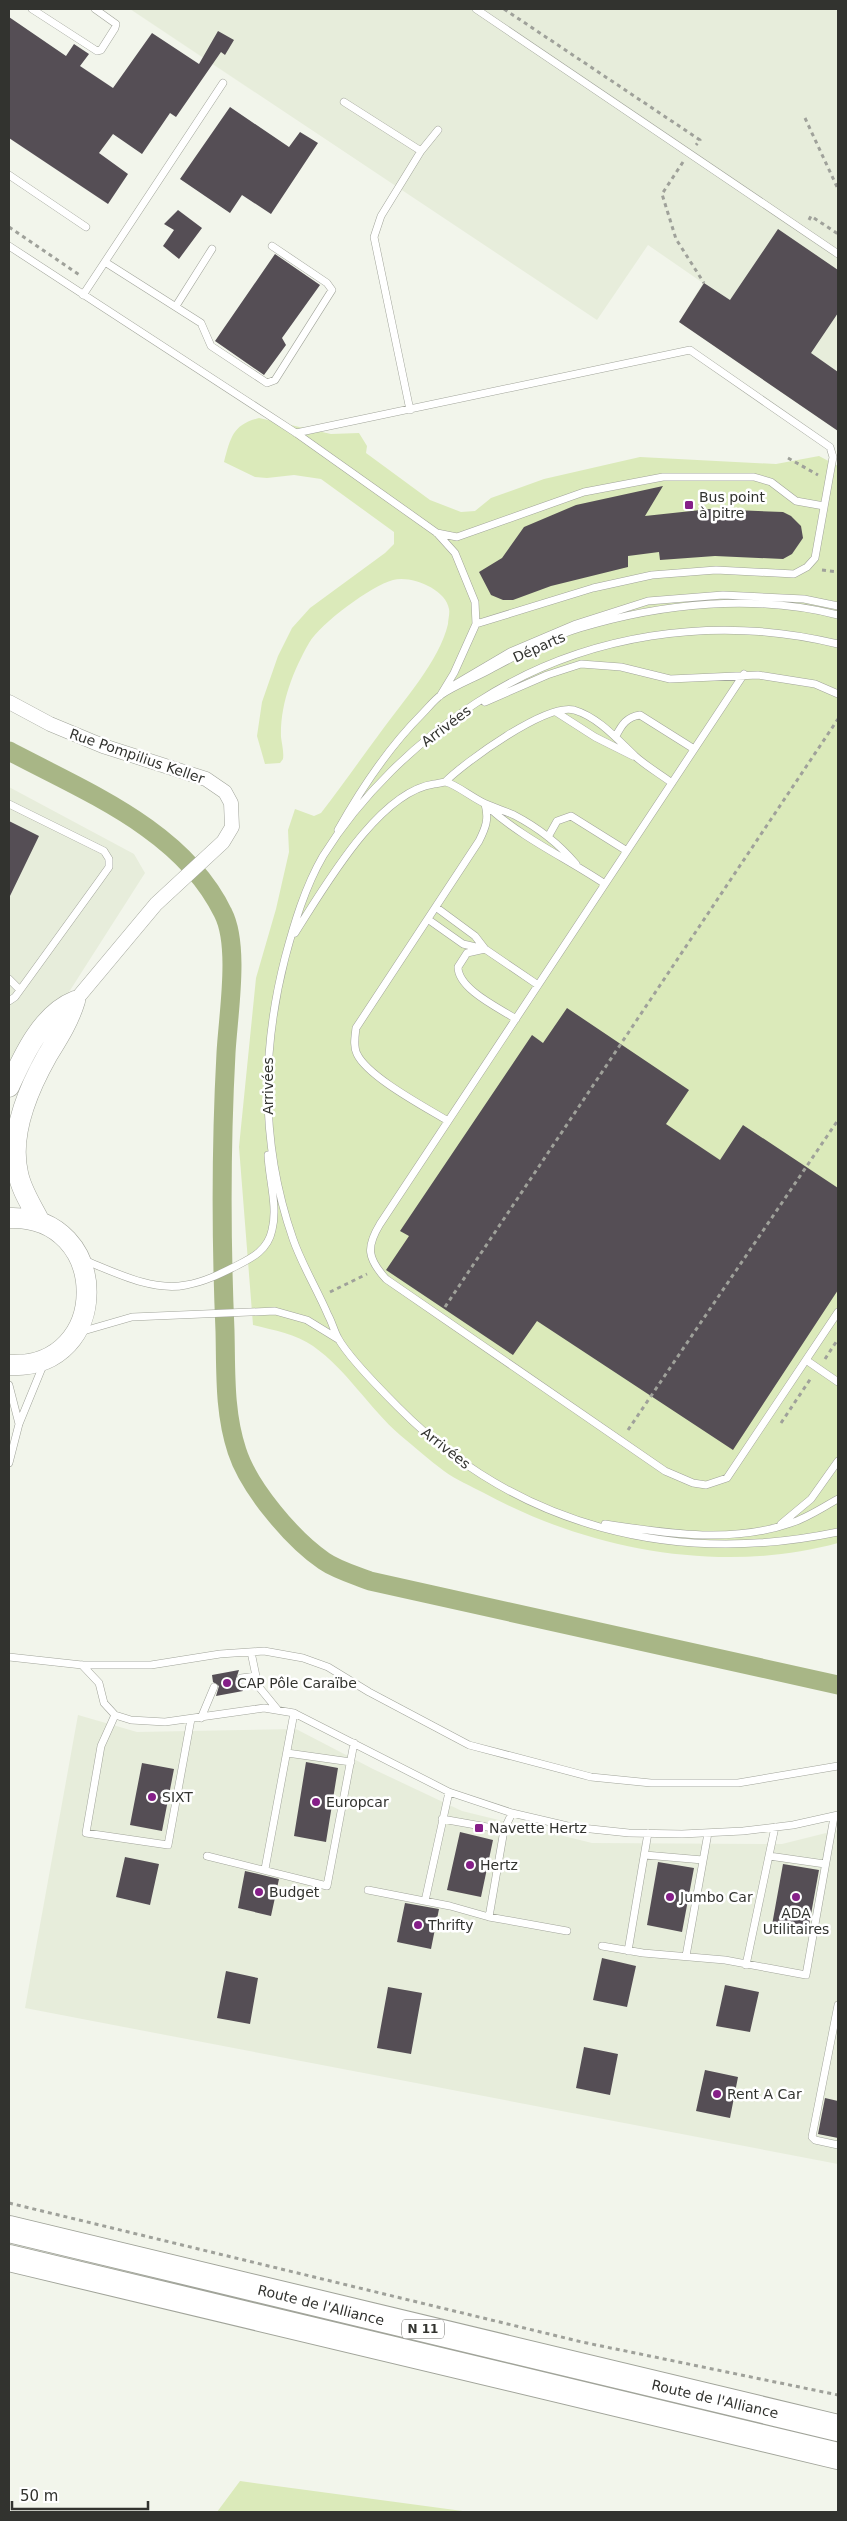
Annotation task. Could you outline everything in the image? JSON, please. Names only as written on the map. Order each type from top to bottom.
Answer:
[{"type":"highway","name":"Route de l'Alliance","points":[[9,2229],[838,2428]]},
{"type":"highway","name":"Route de l'Alliance","points":[[9,2258],[838,2456]]},
{"type":"street","name":"Rue Pompilius Keller","points":[[9,702],[80,737],[190,773],[216,785],[225,792],[231,803],[232,827],[228,836],[210,856],[171,890],[119,946],[75,1001]]},
{"type":"street","points":[[9,1087],[22,1059],[45,1025],[61,1008],[75,1001]]},
{"type":"street","points":[[40,1222],[18,1173],[16,1157],[19,1131],[33,1083],[65,1025],[75,1001]]},
{"type":"street","points":[[9,1218],[25,1218],[40,1222],[64,1237],[81,1259],[86,1274],[87,1305],[83,1320],[67,1344],[46,1358],[33,1363],[9,1365]]},
{"type":"lane","points":[[32,9],[97,52],[101,50],[116,28],[116,24],[94,9]]},
{"type":"lane","points":[[476,9],[838,254]]},
{"type":"lane","points":[[83,295],[223,83]]},
{"type":"lane","points":[[344,102],[421,151]]},
{"type":"lane","points":[[410,410],[374,237],[381,216],[421,151],[438,130]]},
{"type":"lane","points":[[9,175],[86,227]]},
{"type":"lane","points":[[9,246],[296,433],[437,533],[455,553],[475,602],[476,624],[454,672],[440,696]]},
{"type":"lane","points":[[105,262],[201,323],[211,346],[263,383],[275,380],[331,296],[332,290],[327,283],[272,246]]},
{"type":"lane","points":[[176,306],[212,249]]},
{"type":"lane","points":[[296,433],[690,350],[830,447],[834,457],[814,558],[807,567],[794,574],[716,570],[652,575],[593,588],[476,624]]},
{"type":"lane","points":[[437,533],[458,537],[584,492],[663,477],[754,477],[771,482],[796,501],[824,506]]},
{"type":"lane","points":[[440,696],[462,679],[510,652],[576,624],[648,601],[723,595],[804,599],[838,606]]},
{"type":"lane","name":"Départs","points":[[325,854],[352,805],[401,736],[440,696],[516,656],[580,628],[670,608],[715,603],[762,604],[818,610],[838,615]]},
{"type":"lane","name":"Arrivées","points":[[838,644],[788,634],[741,630],[694,630],[647,636],[601,646],[557,661],[500,688],[446,722],[399,764],[368,797],[325,854],[312,877],[289,942],[273,1010],[267,1059],[267,1119],[276,1181],[293,1240],[318,1297],[327,1310],[338,1340],[408,1418],[452,1454],[516,1494],[577,1521],[628,1535],[698,1544],[732,1546],[785,1542],[838,1532]]},
{"type":"lane","points":[[466,710],[547,675],[581,664],[621,667],[670,679],[744,674],[815,684],[838,694]]},
{"type":"lane","points":[[744,674],[372,1238],[370,1250],[377,1269],[386,1279],[666,1471],[693,1483],[706,1485],[724,1480],[738,1464],[838,1312]]},
{"type":"lane","points":[[289,942],[334,873],[363,833],[397,800],[425,785],[446,782],[485,751],[539,717],[556,712],[574,710],[616,736],[636,757],[672,783]]},
{"type":"lane","points":[[556,712],[595,738],[636,757]]},
{"type":"lane","points":[[616,736],[622,724],[631,716],[640,715],[694,749]]},
{"type":"lane","points":[[446,782],[485,804],[514,815],[548,837],[567,853],[576,864]]},
{"type":"lane","points":[[9,804],[104,851],[110,859],[109,867],[20,990],[9,1002]]},
{"type":"lane","points":[[485,804],[509,826],[542,848],[576,864],[605,884]]},
{"type":"lane","points":[[448,1121],[368,1068],[358,1056],[355,1044],[356,1028],[480,841],[487,825],[488,814],[485,804]]},
{"type":"lane","points":[[548,837],[557,821],[571,816],[627,851]]},
{"type":"lane","points":[[437,908],[475,936],[485,949],[538,985]]},
{"type":"lane","points":[[429,920],[463,944],[485,949]]},
{"type":"lane","points":[[485,949],[467,953],[458,967],[460,978],[467,987],[516,1019]]},
{"type":"lane","points":[[9,979],[20,990]]},
{"type":"lane","points":[[81,1259],[139,1280],[185,1286],[210,1278],[256,1256],[266,1245],[272,1230],[273,1204],[269,1177],[267,1119]]},
{"type":"lane","points":[[75,1334],[132,1317],[275,1311],[307,1320],[338,1340]]},
{"type":"lane","points":[[9,1463],[19,1424],[46,1358]]},
{"type":"lane","points":[[806,1360],[838,1382]]},
{"type":"lane","points":[[9,1385],[19,1424]]},
{"type":"lane","points":[[779,1526],[811,1499],[838,1461]]},
{"type":"lane","points":[[828,1476],[838,1468]]},
{"type":"lane","points":[[577,1521],[673,1534],[722,1535],[766,1530],[789,1524],[838,1499]]},
{"type":"lane","points":[[9,1657],[82,1665],[151,1665],[220,1654],[264,1651],[302,1658],[328,1667],[369,1692],[469,1745],[591,1777],[652,1783],[738,1784],[838,1766]]},
{"type":"lane","points":[[251,1652],[259,1687],[277,1709]]},
{"type":"lane","points":[[82,1665],[99,1683],[104,1703],[115,1715],[131,1720],[165,1722],[264,1708],[294,1713],[449,1792],[512,1813],[572,1827],[648,1833],[708,1833],[775,1827],[836,1816],[825,1864],[806,1975],[746,1964],[628,1951],[602,1946]]},
{"type":"lane","points":[[241,1678],[256,1676]]},
{"type":"lane","points":[[201,1718],[214,1687]]},
{"type":"lane","points":[[265,1869],[294,1713]]},
{"type":"lane","points":[[115,1715],[101,1746],[86,1833],[168,1845],[191,1719]]},
{"type":"lane","points":[[208,1856],[327,1886],[354,1743]]},
{"type":"lane","points":[[287,1754],[351,1762]]},
{"type":"lane","points":[[425,1901],[449,1792]]},
{"type":"lane","points":[[489,1917],[504,1830],[512,1813]]},
{"type":"lane","points":[[442,1819],[504,1830]]},
{"type":"lane","points":[[746,1964],[775,1827]]},
{"type":"lane","points":[[628,1951],[648,1833]]},
{"type":"lane","points":[[686,1956],[708,1833]]},
{"type":"lane","points":[[644,1856],[704,1860]]},
{"type":"lane","points":[[769,1856],[825,1864]]},
{"type":"lane","points":[[368,1890],[425,1901],[489,1917],[568,1931]]},
{"type":"lane","points":[[838,2005],[812,2137],[816,2140],[838,2145]]},
{"type":"path","points":[[805,118],[838,189]]},
{"type":"path","points":[[9,227],[92,282]]},
{"type":"path","points":[[788,458],[829,479]]},
{"type":"path","points":[[439,1316],[838,719]]},
{"type":"path","points":[[620,1441],[838,1120]]},
{"type":"path","points":[[318,1297],[377,1269]]},
{"type":"path","points":[[9,2203],[582,2342],[838,2396]]},
{"type":"shaded area","points":[[130,9],[838,9],[838,431],[679,322],[703,283],[648,245],[597,320]]},
{"type":"shaded area","points":[[9,787],[134,854],[145,873],[9,1086]]},
{"type":"shaded area","points":[[78,1715],[137,1732],[296,1729],[373,1769],[462,1811],[592,1843],[782,1844],[838,1830],[838,2164],[25,2008]]},
{"type":"green space","points":[[259,418],[331,434],[359,433],[367,446],[366,453],[430,500],[461,512],[475,511],[491,498],[544,479],[640,457],[776,464],[819,456],[838,466],[838,1543],[794,1552],[748,1557],[702,1556],[656,1551],[611,1542],[567,1529],[524,1513],[464,1483],[427,1458],[378,1413],[337,1366],[313,1346],[292,1335],[253,1325],[239,1147],[256,978],[276,909],[289,852],[288,830],[295,809],[314,816],[321,813],[409,695],[429,667],[444,638],[449,612],[442,595],[435,590],[418,582],[400,579],[393,580],[372,590],[347,606],[324,626],[309,643],[293,676],[285,700],[281,725],[283,759],[280,763],[265,764],[257,736],[262,702],[278,656],[292,628],[310,608],[385,553],[394,544],[394,532],[321,479],[294,475],[267,478],[255,477],[224,462],[234,433],[244,424]]},
{"type":"green space","points":[[240,2481],[470,2512],[217,2512]]},
{"type":"building","points":[[9,17],[66,56],[74,44],[89,54],[80,66],[113,88],[152,33],[199,64],[218,31],[234,40],[225,55],[221,52],[176,117],[170,113],[142,154],[113,134],[99,153],[128,174],[108,204],[9,138]]},
{"type":"building","points":[[230,107],[289,147],[300,132],[318,143],[271,214],[242,195],[230,213],[180,179]]},
{"type":"building","points":[[178,210],[202,228],[179,259],[163,246],[174,230],[164,224]]},
{"type":"building","points":[[778,229],[838,270],[838,313],[811,353],[838,372],[838,431],[679,322],[704,283],[730,300]]},
{"type":"building","points":[[275,254],[320,285],[282,338],[286,345],[264,375],[215,341]]},
{"type":"building","points":[[663,486],[645,516],[710,509],[783,512],[791,516],[801,526],[803,538],[792,554],[783,559],[715,556],[660,560],[659,552],[628,556],[628,567],[551,586],[513,600],[503,600],[491,595],[479,572],[502,558],[524,527],[576,505]]},
{"type":"building","points":[[9,821],[39,836],[9,898]]},
{"type":"building","points":[[567,1008],[689,1090],[666,1124],[720,1160],[743,1125],[838,1188],[838,1290],[733,1450],[537,1321],[513,1355],[386,1270],[409,1236],[400,1231],[532,1035],[543,1043]]},
{"type":"building","name":"CAP Pôle Caraïbe","points":[[239,1670],[236,1679],[242,1683],[243,1691],[216,1696],[219,1686],[213,1682],[212,1675]]},
{"type":"building","name":"Europcar","points":[[306,1762],[338,1768],[326,1842],[294,1836]]},
{"type":"building","name":"SIXT","points":[[142,1763],[174,1769],[162,1831],[130,1825]]},
{"type":"building","name":"Hertz","points":[[460,1832],[493,1840],[481,1897],[447,1890]]},
{"type":"building","points":[[125,1857],[159,1864],[150,1905],[116,1897]]},
{"type":"building","name":"Jumbo Car","points":[[658,1862],[694,1868],[682,1932],[647,1925]]},
{"type":"building","name":"ADA Utilitaires","points":[[783,1864],[819,1870],[808,1931],[772,1925]]},
{"type":"building","name":"Budget","points":[[245,1871],[279,1879],[271,1916],[238,1908]]},
{"type":"building","name":"Thrifty","points":[[405,1903],[439,1909],[431,1949],[397,1942]]},
{"type":"building","points":[[602,1958],[636,1966],[627,2007],[593,2000]]},
{"type":"building","points":[[226,1971],[258,1978],[250,2024],[217,2018]]},
{"type":"building","points":[[725,1985],[759,1992],[750,2032],[716,2026]]},
{"type":"building","points":[[388,1987],[422,1993],[411,2054],[377,2048]]},
{"type":"building","points":[[584,2047],[618,2054],[610,2095],[576,2088]]},
{"type":"building","name":"Rent A Car","points":[[705,2070],[738,2077],[730,2118],[696,2111]]},
{"type":"building","points":[[825,2098],[838,2101],[838,2138],[818,2134]]},
{"type":"waterway","points":[[9,751],[100,798],[158,836],[184,858],[205,884],[223,913],[228,927],[231,943],[232,981],[224,1088],[222,1192],[228,1406],[237,1451],[251,1481],[273,1512],[299,1540],[324,1561],[340,1570],[370,1581],[838,1685]]},
{"type":"place","name":"Bus point à pitre","points":[[689,505]]},
{"type":"place","name":"CAP Pôle Caraïbe","points":[[227,1683]]},
{"type":"place","name":"SIXT","points":[[152,1797]]},
{"type":"place","name":"Europcar","points":[[316,1802]]},
{"type":"place","name":"Navette Hertz","points":[[479,1828]]},
{"type":"place","name":"Hertz","points":[[470,1865]]},
{"type":"place","name":"Budget","points":[[259,1892]]},
{"type":"place","name":"Jumbo Car","points":[[670,1897]]},
{"type":"place","name":"ADA Utilitaires","points":[[796,1897]]},
{"type":"place","name":"Thrifty","points":[[418,1925]]},
{"type":"place","name":"Rent A Car","points":[[717,2094]]}]
